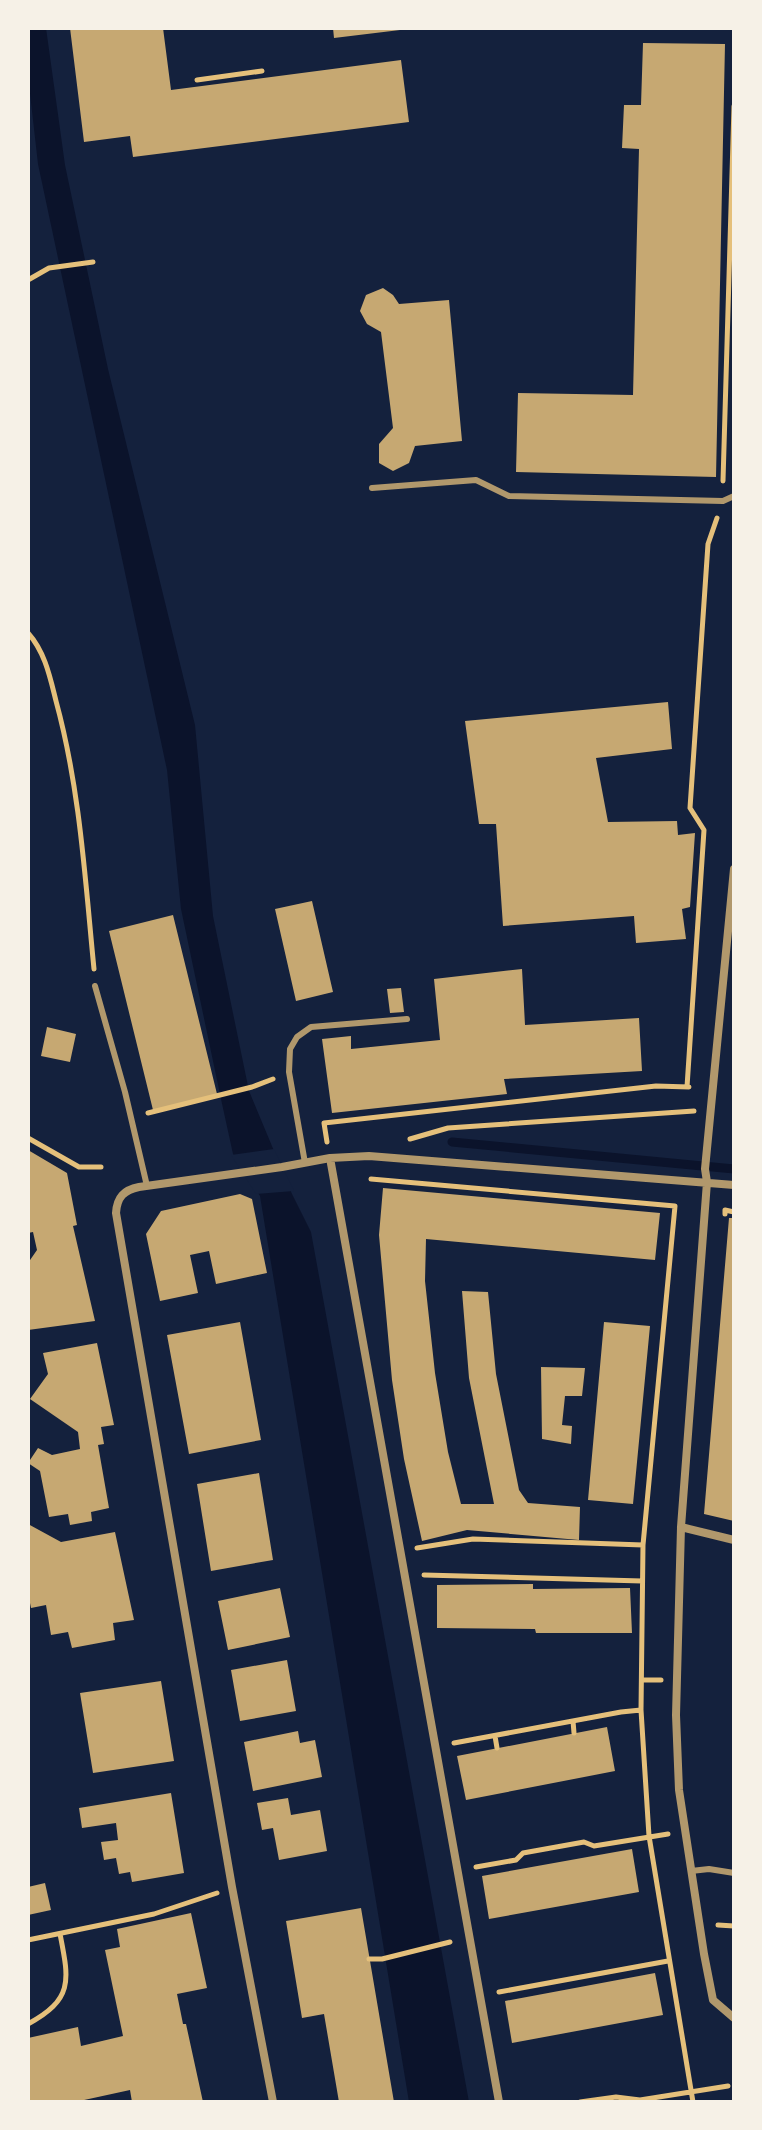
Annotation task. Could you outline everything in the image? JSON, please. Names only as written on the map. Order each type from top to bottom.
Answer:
[{"type":"street","points":[[732,2017],[713,2000],[679,1790],[677,1730],[681,1527],[706,1166],[734,869]]},
{"type":"street","points":[[273,2102],[232,1887],[116,1213],[117,1202],[129,1190],[147,1186],[330,1158],[369,1156],[734,1185]]},
{"type":"street","points":[[330,1158],[499,2102]]},
{"type":"street","points":[[681,1527],[734,1540]]},
{"type":"lane","points":[[372,488],[476,480],[509,496],[723,501],[734,496]]},
{"type":"lane","points":[[95,986],[132,1118],[147,1186]]},
{"type":"lane","points":[[305,1163],[289,1072],[290,1049],[297,1037],[311,1027],[407,1019]]},
{"type":"lane","points":[[691,1871],[709,1869],[734,1873]]},
{"type":"path","points":[[197,80],[262,71]]},
{"type":"path","points":[[687,1087],[704,830],[690,808],[708,544],[723,501],[734,106]]},
{"type":"path","points":[[28,280],[49,268],[93,262]]},
{"type":"path","points":[[28,633],[46,662],[72,770],[79,811],[95,986]]},
{"type":"path","points":[[330,1158],[324,1123],[656,1086],[713,1087]]},
{"type":"path","points":[[132,1118],[251,1087]]},
{"type":"path","points":[[408,1139],[448,1128],[711,1111]]},
{"type":"path","points":[[28,1138],[79,1167],[101,1167]]},
{"type":"path","points":[[371,1179],[675,1206]]},
{"type":"path","points":[[725,1210],[734,1212]]},
{"type":"path","points":[[400,1552],[473,1539],[643,1545]]},
{"type":"path","points":[[419,1575],[642,1581]]},
{"type":"path","points":[[487,1584],[488,1577]]},
{"type":"path","points":[[587,1579],[587,1589]]},
{"type":"path","points":[[450,1744],[641,1710]]},
{"type":"path","points":[[573,1721],[574,1733]]},
{"type":"path","points":[[495,1736],[497,1748]]},
{"type":"path","points":[[471,1868],[516,1860],[523,1853],[553,1847],[584,1842],[594,1846],[649,1836]]},
{"type":"path","points":[[594,1846],[596,1855]]},
{"type":"path","points":[[516,1860],[518,1869]]},
{"type":"path","points":[[28,1940],[154,1914],[232,1887]]},
{"type":"path","points":[[716,1911],[718,1925],[734,1926]]},
{"type":"path","points":[[28,2024],[49,2013],[64,1993],[66,1968],[60,1934]]},
{"type":"path","points":[[369,1959],[382,1959],[445,1944]]},
{"type":"path","points":[[494,1993],[668,1961]]},
{"type":"path","points":[[616,1971],[618,1980]]},
{"type":"path","points":[[539,1985],[541,1994]]},
{"type":"path","points":[[580,2102],[616,2097],[641,2101],[728,2086]]},
{"type":"water","points":[[28,28],[46,28],[65,165],[108,369],[195,725],[213,916],[249,1091],[311,1232],[469,2102],[409,2102],[260,1196],[233,1154],[181,909],[167,770],[38,164],[28,76]]},
{"type":"pier","points":[[274,1149],[294,1191],[256,1194],[231,1155]]},
{"type":"building","points":[[70,28],[163,28],[171,90],[401,60],[409,122],[133,157],[130,136],[84,142]]},
{"type":"building","points":[[333,28],[399,28],[400,30],[334,38]]},
{"type":"building","points":[[643,43],[725,44],[716,477],[516,472],[518,393],[633,395],[639,149],[622,148],[624,105],[641,105]]},
{"type":"building","points":[[383,288],[399,304],[449,300],[462,441],[415,446],[409,463],[393,471],[379,463],[379,444],[393,428],[381,332],[367,324],[360,311],[366,295]]},
{"type":"building","points":[[668,702],[672,749],[596,758],[608,822],[677,821],[678,835],[695,833],[690,907],[682,909],[686,939],[636,943],[634,916],[503,926],[496,824],[479,824],[465,721]]},
{"type":"building","points":[[312,901],[333,992],[296,1001],[275,909]]},
{"type":"building","points":[[173,915],[217,1094],[153,1110],[109,931]]},
{"type":"building","points":[[522,969],[525,1025],[639,1018],[642,1071],[504,1079],[507,1094],[332,1113],[322,1039],[351,1036],[351,1049],[440,1040],[434,979]]},
{"type":"building","points":[[401,988],[404,1012],[390,1013],[387,989]]},
{"type":"building","points":[[47,1027],[76,1034],[70,1062],[41,1056]]},
{"type":"building","points":[[28,1150],[67,1173],[77,1225],[73,1226],[95,1321],[28,1330],[28,1263],[37,1250],[33,1232],[28,1233]]},
{"type":"building","points":[[383,1188],[660,1213],[655,1260],[426,1239],[425,1281],[435,1373],[448,1452],[461,1504],[494,1504],[469,1378],[462,1291],[488,1292],[496,1374],[519,1490],[528,1503],[580,1507],[579,1540],[467,1530],[422,1541],[404,1459],[392,1380],[379,1235]]},
{"type":"building","points":[[240,1194],[252,1199],[267,1273],[216,1284],[209,1251],[190,1255],[198,1293],[160,1301],[146,1234],[161,1211]]},
{"type":"building","points":[[729,1218],[734,1218],[734,1521],[704,1514]]},
{"type":"building","points":[[240,1322],[261,1440],[189,1454],[167,1335]]},
{"type":"building","points":[[604,1322],[650,1326],[633,1504],[588,1500]]},
{"type":"building","points":[[97,1343],[114,1425],[101,1427],[104,1444],[98,1445],[109,1508],[91,1512],[92,1521],[70,1525],[68,1514],[49,1517],[40,1471],[28,1463],[38,1448],[52,1455],[80,1449],[78,1432],[30,1399],[48,1374],[43,1353]]},
{"type":"building","points":[[541,1367],[585,1368],[582,1396],[565,1396],[562,1425],[572,1426],[571,1444],[542,1439]]},
{"type":"building","points":[[259,1473],[273,1560],[211,1571],[197,1484]]},
{"type":"building","points":[[28,1524],[61,1542],[115,1532],[134,1620],[113,1623],[115,1640],[72,1648],[68,1632],[51,1635],[46,1605],[31,1608],[28,1593]]},
{"type":"building","points":[[533,1584],[533,1589],[630,1588],[632,1633],[536,1633],[535,1629],[437,1628],[437,1585]]},
{"type":"building","points":[[280,1588],[290,1637],[228,1650],[218,1601]]},
{"type":"building","points":[[287,1660],[296,1711],[240,1721],[231,1670]]},
{"type":"building","points":[[161,1681],[174,1761],[93,1773],[80,1693]]},
{"type":"building","points":[[607,1727],[615,1771],[466,1800],[457,1756]]},
{"type":"building","points":[[298,1731],[300,1743],[315,1740],[322,1777],[253,1791],[244,1742]]},
{"type":"building","points":[[171,1793],[184,1873],[132,1882],[130,1872],[119,1874],[116,1858],[104,1860],[101,1842],[118,1840],[116,1823],[82,1828],[79,1808]]},
{"type":"building","points":[[288,1798],[291,1815],[320,1810],[327,1851],[279,1860],[273,1828],[262,1830],[257,1803]]},
{"type":"building","points":[[632,1849],[639,1892],[489,1919],[482,1876]]},
{"type":"building","points":[[45,1883],[51,1910],[28,1915],[28,1887]]},
{"type":"building","points":[[361,1908],[394,2102],[339,2102],[324,2014],[302,2018],[286,1921]]},
{"type":"building","points":[[191,1913],[207,1988],[177,1994],[203,2102],[132,2102],[130,2090],[75,2102],[28,2102],[28,2038],[78,2027],[81,2046],[123,2036],[105,1950],[120,1947],[117,1929]]},
{"type":"building","points":[[655,1973],[663,2015],[512,2043],[505,2001]]},
{"type":"waterway","points":[[452,1142],[734,1169]]}]
